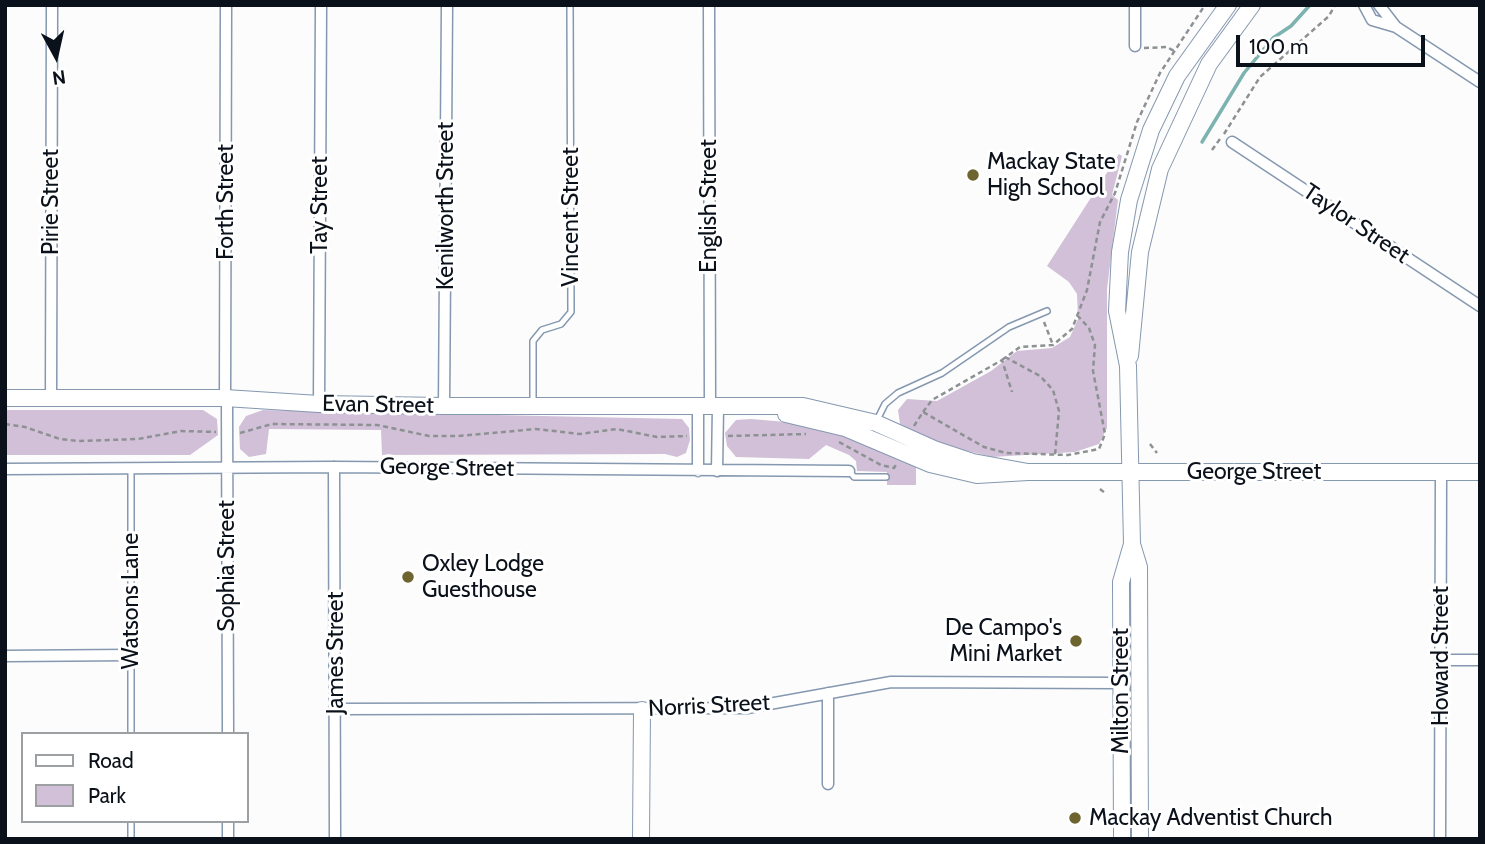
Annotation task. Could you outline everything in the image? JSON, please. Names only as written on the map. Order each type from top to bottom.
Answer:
[{"type":"street","name":"Pirie Street","points":[[51,399],[52,5]]},
{"type":"street","name":"Forth Street","points":[[226,5],[226,398]]},
{"type":"street","name":"Tay Street","points":[[319,404],[321,5]]},
{"type":"street","name":"Kenilworth Street","points":[[444,406],[447,5]]},
{"type":"street","name":"English Street","points":[[709,5],[709,407]]},
{"type":"street","points":[[1135,5],[1135,46]]},
{"type":"street","name":"Milton Street","points":[[1128,366],[1117,311],[1119,267],[1129,200],[1151,130],[1177,76],[1228,5]]},
{"type":"street","name":"Milton Street","points":[[1140,839],[1139,567],[1132,544],[1128,366],[1144,228],[1160,169],[1172,138],[1209,64],[1252,5]]},
{"type":"street","points":[[1364,5],[1372,20],[1396,27],[1480,82]]},
{"type":"street","points":[[1379,5],[1396,27]]},
{"type":"street","name":"Taylor Street","points":[[1232,142],[1480,306]]},
{"type":"street","name":"Evan Street","points":[[5,398],[226,398],[291,400],[319,404],[752,408],[872,430]]},
{"type":"street","name":"Sophia Street","points":[[226,398],[228,732]]},
{"type":"street","points":[[709,407],[718,436],[717,471]]},
{"type":"street","points":[[698,471],[698,436],[709,407]]},
{"type":"street","name":"George Street","points":[[872,430],[942,468],[977,475],[1028,471],[1480,472]]},
{"type":"street","name":"George Street","points":[[5,469],[334,467],[849,471]]},
{"type":"street","name":"James Street","points":[[334,467],[337,709],[335,839]]},
{"type":"street","name":"Howard Street","points":[[1440,839],[1441,473]]},
{"type":"street","name":"Milton Street","points":[[1122,839],[1121,582],[1132,544]]},
{"type":"street","points":[[5,656],[131,655]]},
{"type":"street","points":[[1440,660],[1480,660]]},
{"type":"street","name":"Norris Street","points":[[337,709],[747,708],[891,682],[1121,682]]},
{"type":"street","points":[[1121,682],[1140,682]]},
{"type":"street","points":[[828,693],[828,784]]},
{"type":"street","points":[[641,839],[642,710]]},
{"type":"lane","name":"Vincent Street","points":[[533,406],[533,341],[544,328],[561,324],[570,312],[570,5]]},
{"type":"lane","points":[[872,430],[885,404],[898,393],[942,373],[1003,331],[1044,312]]},
{"type":"lane","name":"Watsons Lane","points":[[131,469],[131,732]]},
{"type":"lane","name":"George Street","points":[[849,471],[854,477],[886,477]]},
{"type":"path","points":[[836,441],[873,461],[894,468],[932,400],[1024,346],[1053,345],[1068,334],[1087,290],[1100,222],[1115,193],[1136,122],[1174,51],[1205,5]]},
{"type":"path","points":[[1212,150],[1260,77],[1329,16],[1335,5]]},
{"type":"path","points":[[1135,46],[1156,50],[1167,47],[1174,51]]},
{"type":"path","points":[[1044,312],[1053,345]]},
{"type":"path","points":[[923,412],[984,447],[1006,453],[1079,454],[1099,449],[1105,434],[1093,371],[1095,345],[1089,328],[1077,315]]},
{"type":"path","points":[[1003,358],[1040,376],[1053,390],[1059,411],[1055,455]]},
{"type":"path","points":[[1003,358],[1012,392]]},
{"type":"path","points":[[5,424],[25,427],[60,439],[79,441],[138,439],[181,431],[227,433],[249,431],[272,424],[377,425],[429,436],[536,429],[580,434],[617,429],[657,437],[698,436]]},
{"type":"path","points":[[718,436],[799,433],[817,436]]},
{"type":"path","points":[[1150,444],[1157,453]]},
{"type":"path","points":[[1100,489],[1105,493]]},
{"type":"green space","points":[[1119,154],[1122,156],[1112,195],[1118,200],[1107,289],[1107,428],[1099,444],[1075,452],[992,457],[932,442],[900,424],[898,410],[907,399],[937,401],[991,371],[1017,351],[1052,348],[1070,337],[1078,319],[1077,294],[1069,282],[1047,266]]},
{"type":"green space","points":[[5,410],[203,410],[217,419],[218,435],[190,455],[5,455]]},
{"type":"green space","points":[[263,410],[682,419],[689,428],[690,440],[686,453],[677,457],[665,454],[382,455],[381,430],[269,429],[266,454],[249,457],[240,449],[239,427],[246,416]]},
{"type":"green space","points":[[736,420],[798,423],[855,439],[916,467],[916,485],[887,485],[887,472],[857,471],[856,461],[849,455],[826,445],[809,459],[736,457],[727,446],[725,433]]},
{"type":"waterway","points":[[1202,142],[1244,73],[1273,38],[1291,26],[1310,5]]},
{"type":"place","name":"Mackay State High School","points":[[973,175]]},
{"type":"place","name":"Oxley Lodge Guesthouse","points":[[408,577]]},
{"type":"place","name":"De Campo's Mini Market","points":[[1076,641]]},
{"type":"place","name":"Mackay Adventist Church","points":[[1075,818]]}]
